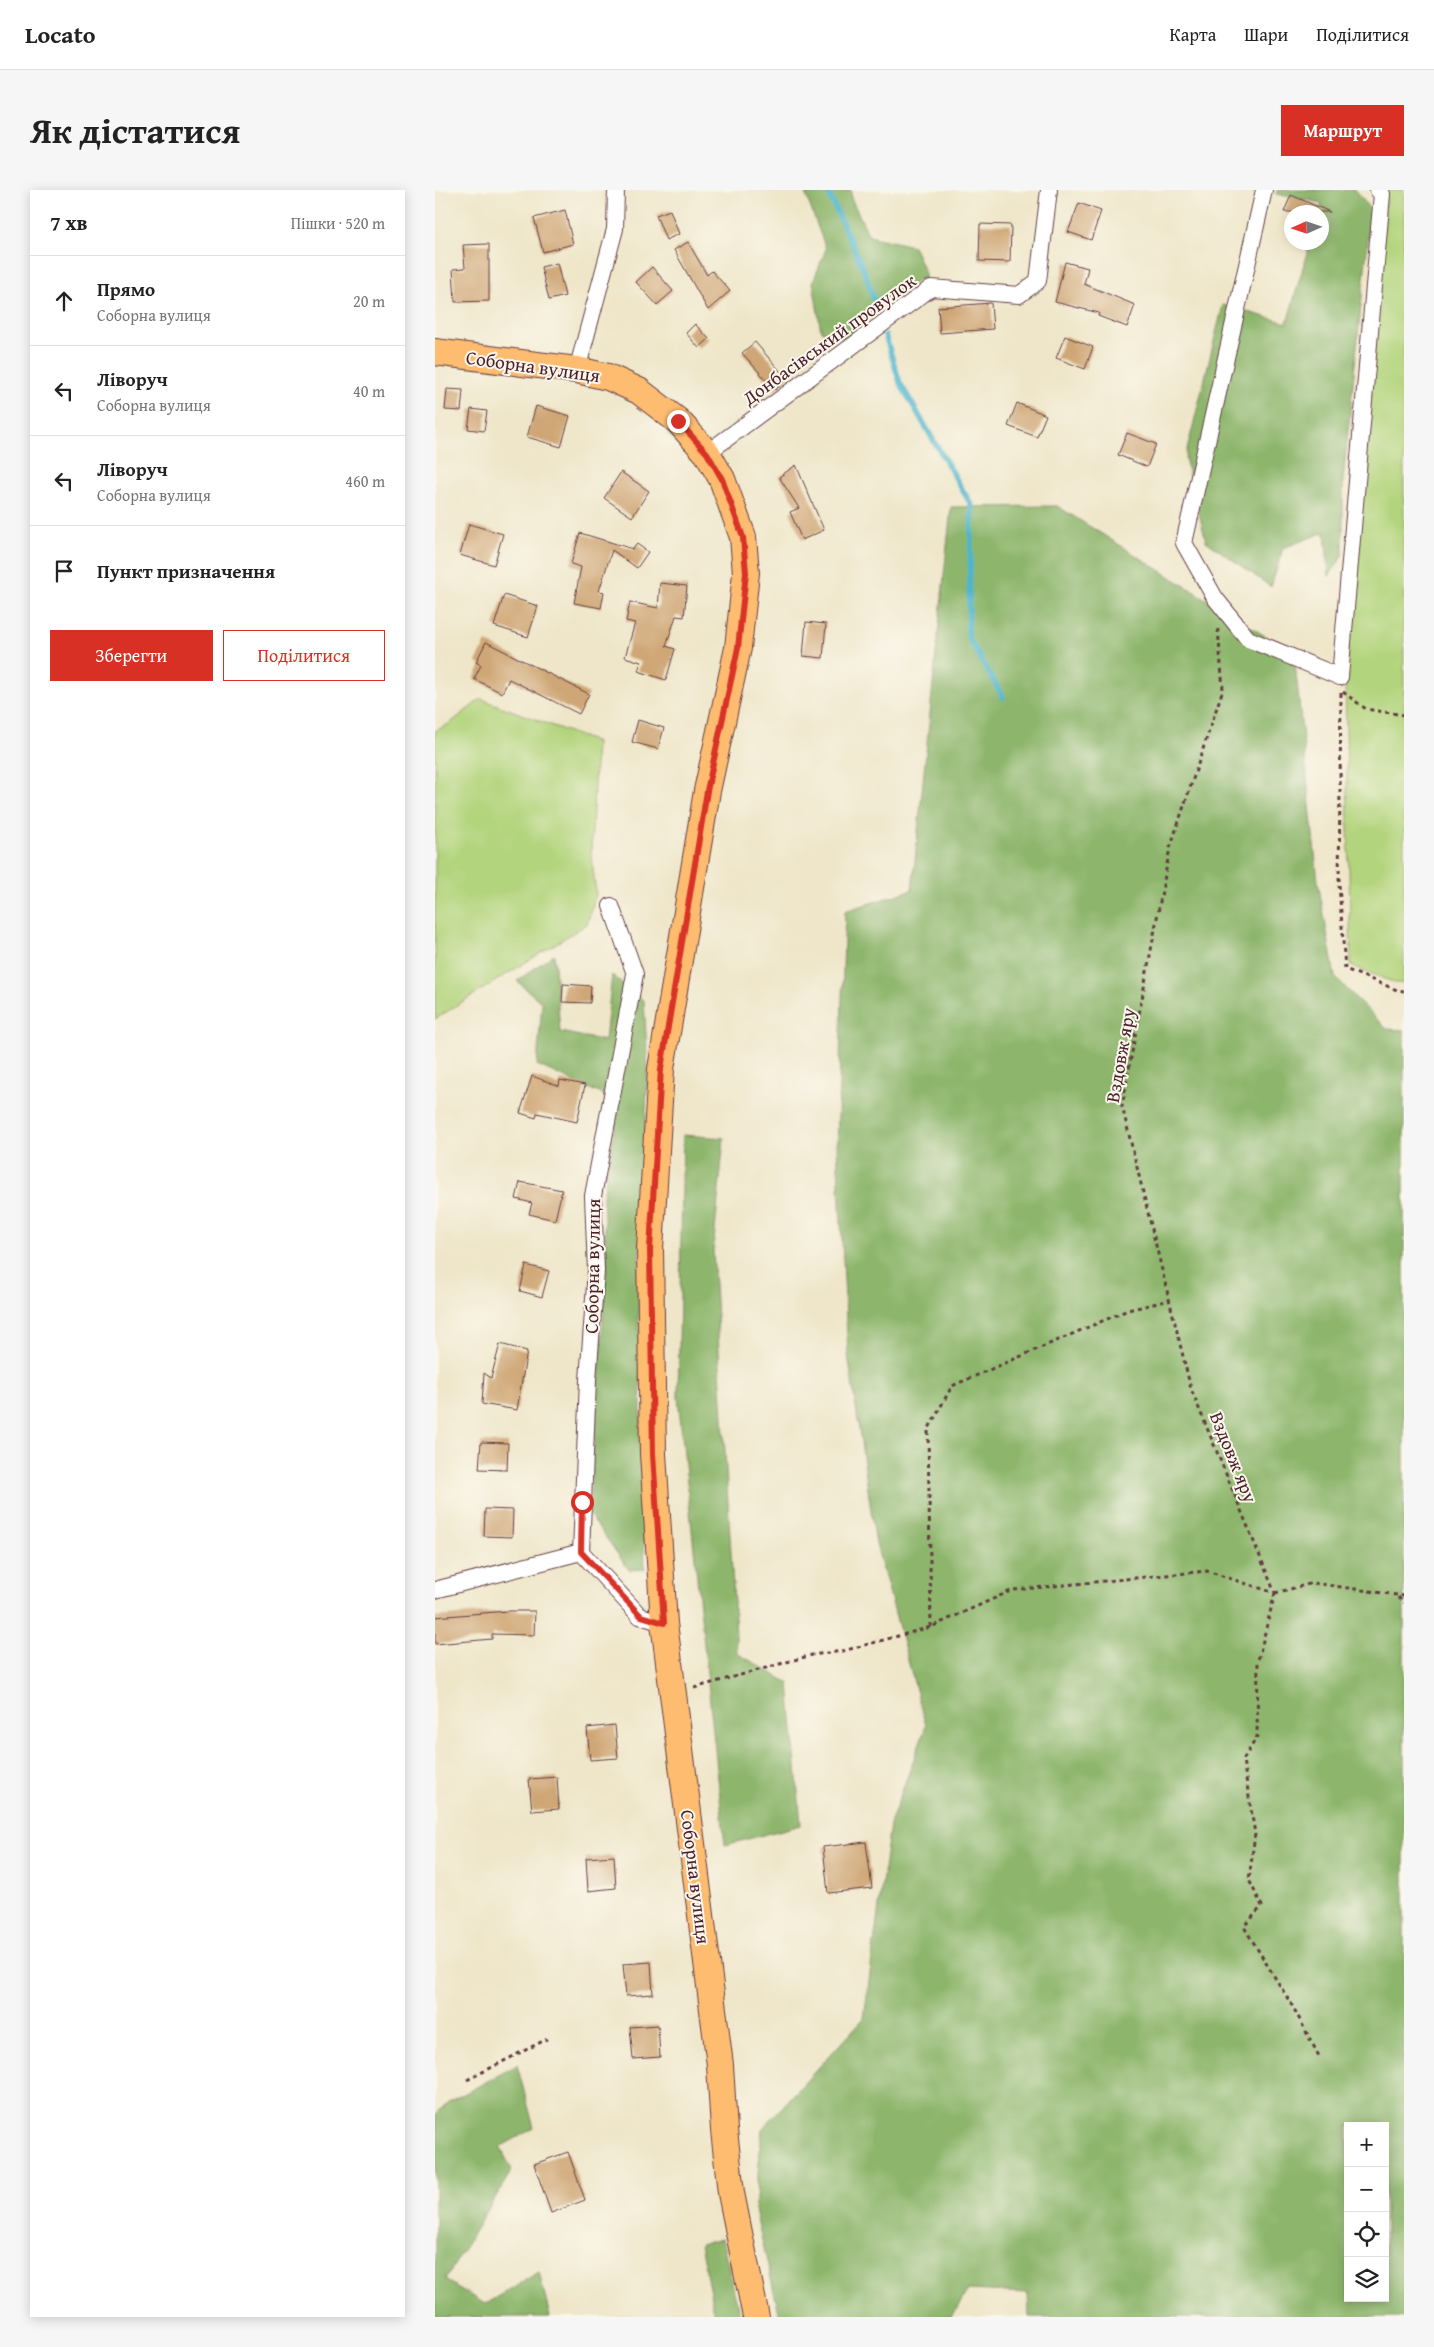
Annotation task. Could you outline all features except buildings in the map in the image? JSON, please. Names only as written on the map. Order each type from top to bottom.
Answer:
[{"type":"main road","name":"Соборна вулиця","points":[[435,352],[577,370],[608,377],[639,391],[678,421],[707,453],[722,479],[735,509],[743,537],[746,573],[738,648],[707,791],[661,1069],[650,1249],[653,1454],[664,1623],[720,2065],[724,2130],[731,2193],[756,2317]]},
{"type":"street","points":[[577,370],[615,229],[615,190]]},
{"type":"street","name":"Донбасівський провулок","points":[[707,453],[931,288],[1019,295],[1038,281],[1049,190]]},
{"type":"street","points":[[1264,190],[1183,543],[1215,598],[1248,639],[1341,684],[1382,194],[1378,190]]},
{"type":"street","name":"Соборна вулиця","points":[[581,1552],[587,1380],[596,1271],[593,1196],[635,974],[611,906]]},
{"type":"street","points":[[435,1590],[581,1552],[641,1616],[664,1623]]},
{"type":"path","name":"Вздовж яру","points":[[1215,598],[1223,689],[1170,848],[1122,1106],[1191,1389],[1275,1593]]},
{"type":"path","points":[[1341,684],[1367,709],[1404,715]]},
{"type":"path","points":[[1341,684],[1339,884],[1345,969],[1397,990],[1404,991]]},
{"type":"path","points":[[931,1628],[929,1430],[952,1386],[1128,1310],[1170,1300]]},
{"type":"path","points":[[673,1694],[812,1655],[843,1651],[931,1628],[1013,1590],[1207,1570],[1275,1593],[1313,1583],[1404,1596]]},
{"type":"path","points":[[1275,1593],[1258,1660],[1257,1737],[1243,1760],[1255,1834],[1249,1880],[1262,1906],[1244,1927],[1293,2007],[1320,2058]]},
{"type":"path","points":[[1398,1596],[1404,1603]]},
{"type":"path","points":[[467,2080],[547,2039]]},
{"type":"green space","points":[[804,190],[851,190],[851,198],[869,236],[913,246],[926,276],[886,299],[849,340],[821,331],[813,282],[826,249]]},
{"type":"green space","points":[[1277,190],[1356,190],[1371,211],[1343,480],[1343,556],[1329,576],[1325,532],[1283,548],[1271,587],[1206,541],[1185,458],[1223,305],[1287,323],[1308,250],[1329,250],[1329,205],[1321,205],[1322,203],[1276,194]]},
{"type":"green space","points":[[1387,190],[1404,190],[1404,983],[1395,983],[1351,966],[1345,679]]},
{"type":"green space","points":[[1057,506],[1294,654],[1318,882],[1335,977],[1387,1029],[1404,1030],[1404,2317],[1029,2317],[1028,2293],[968,2290],[952,2317],[780,2317],[755,2210],[762,2129],[864,2018],[890,1824],[926,1726],[876,1544],[848,1354],[837,1147],[845,911],[912,890],[951,507]]},
{"type":"green space","points":[[481,699],[596,742],[591,853],[596,894],[587,924],[435,1019],[435,731],[449,724]]},
{"type":"green space","points":[[554,954],[560,1032],[605,1041],[612,975],[644,1001],[648,1069],[638,1287],[645,1569],[629,1570],[589,1514],[607,1267],[603,1197],[619,1102],[537,1065],[542,1003],[517,981]]},
{"type":"green space","points":[[683,1135],[724,1138],[713,1251],[737,1653],[789,1683],[801,1825],[725,1845],[678,1397]]},
{"type":"green space","points":[[517,2065],[534,2128],[500,2147],[512,2170],[445,2280],[485,2304],[539,2272],[550,2317],[435,2317],[435,2116],[449,2102]]},
{"type":"green space","points":[[722,2239],[740,2317],[715,2317],[700,2244]]},
{"type":"waterway","points":[[827,190],[866,275],[876,307]]},
{"type":"waterway","points":[[885,335],[900,383],[972,506],[968,637],[1003,697]]},
{"type":"route","points":[[582,1502],[581,1552],[641,1616],[664,1623],[653,1454],[650,1249],[661,1069],[707,791],[738,648],[746,573],[743,537],[735,509],[722,479],[707,453],[678,421]]}]
